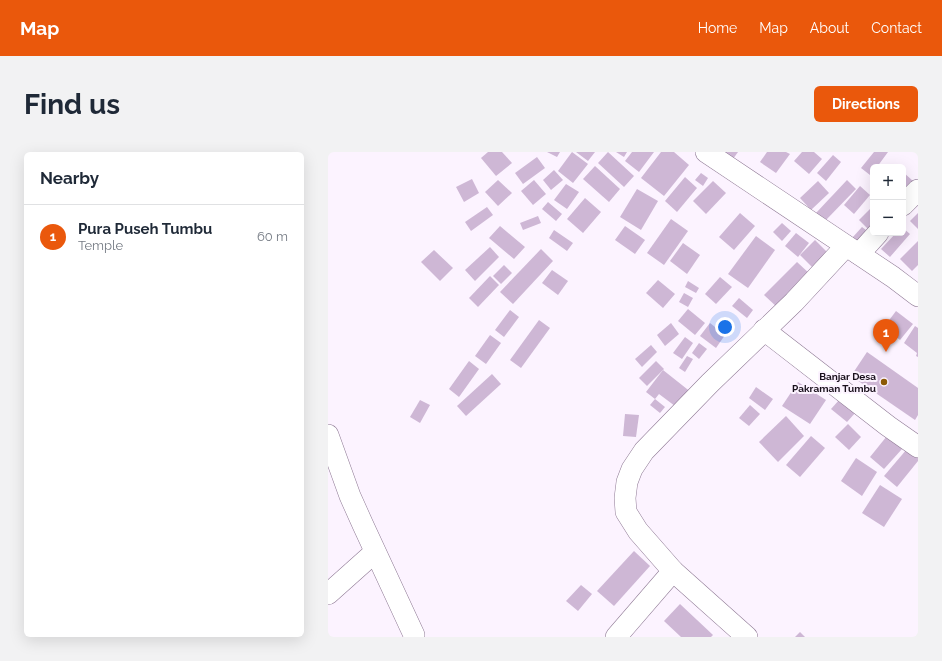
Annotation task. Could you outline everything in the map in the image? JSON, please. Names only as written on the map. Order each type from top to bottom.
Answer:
[{"type":"street","points":[[706,152],[893,277],[918,296]]},
{"type":"street","points":[[906,202],[918,190]]},
{"type":"street","points":[[748,637],[673,571],[638,531],[626,512],[626,482],[632,469],[644,451],[705,388],[794,302],[853,250],[874,236]]},
{"type":"street","points":[[764,330],[888,426],[918,447]]},
{"type":"street","points":[[328,435],[350,496],[414,634]]},
{"type":"street","points":[[328,594],[375,552]]},
{"type":"street","points":[[616,637],[673,571]]},
{"type":"building","points":[[488,152],[502,152],[512,163],[496,176],[481,158]]},
{"type":"building","points":[[547,152],[560,152],[557,157]]},
{"type":"building","points":[[572,152],[588,164],[573,183],[558,171]]},
{"type":"building","points":[[576,152],[595,152],[588,161]]},
{"type":"building","points":[[608,152],[634,176],[624,187],[598,163]]},
{"type":"building","points":[[616,152],[627,152],[624,157]]},
{"type":"building","points":[[632,152],[654,152],[639,172],[625,161]]},
{"type":"building","points":[[661,152],[674,152],[689,165],[664,196],[641,178]]},
{"type":"building","points":[[724,152],[738,152],[733,159]]},
{"type":"building","points":[[767,152],[786,152],[790,154],[776,173],[760,162]]},
{"type":"building","points":[[802,152],[814,152],[822,159],[809,174],[794,161]]},
{"type":"building","points":[[874,152],[888,152],[879,164],[870,164],[870,175],[861,168]]},
{"type":"building","points":[[833,155],[841,162],[826,181],[817,173]]},
{"type":"building","points":[[537,157],[545,168],[523,184],[515,173]]},
{"type":"building","points":[[595,166],[620,189],[609,202],[583,179]]},
{"type":"building","points":[[554,170],[563,180],[551,190],[543,180]]},
{"type":"building","points":[[701,173],[708,178],[703,186],[695,180]]},
{"type":"building","points":[[906,175],[913,181],[906,189]]},
{"type":"building","points":[[685,177],[697,188],[677,212],[665,201]]},
{"type":"building","points":[[472,179],[479,193],[464,202],[456,187]]},
{"type":"building","points":[[498,180],[512,193],[498,206],[485,192]]},
{"type":"building","points":[[534,180],[546,194],[533,205],[521,191]]},
{"type":"building","points":[[847,180],[856,189],[825,221],[816,213]]},
{"type":"building","points":[[713,181],[726,193],[706,214],[693,201]]},
{"type":"building","points":[[818,181],[829,193],[811,210],[800,198]]},
{"type":"building","points":[[566,184],[579,192],[567,209],[554,200]]},
{"type":"building","points":[[860,186],[870,195],[854,214],[844,205]]},
{"type":"building","points":[[637,189],[658,201],[641,230],[620,217]]},
{"type":"building","points":[[585,198],[601,212],[583,233],[567,219]]},
{"type":"building","points":[[548,202],[562,214],[556,221],[542,209]]},
{"type":"building","points":[[487,207],[493,215],[471,231],[465,222]]},
{"type":"building","points":[[870,209],[870,227],[868,229],[859,220]]},
{"type":"building","points":[[740,213],[755,226],[734,250],[719,237]]},
{"type":"building","points":[[918,213],[918,229],[910,221]]},
{"type":"building","points":[[538,216],[541,223],[523,230],[520,223]]},
{"type":"building","points":[[671,219],[688,231],[664,265],[647,253]]},
{"type":"building","points":[[782,223],[791,231],[782,241],[773,232]]},
{"type":"building","points":[[500,226],[525,247],[514,259],[489,238]]},
{"type":"building","points":[[625,226],[645,240],[635,254],[615,240]]},
{"type":"building","points":[[862,227],[866,230],[857,241],[852,238]]},
{"type":"building","points":[[554,230],[573,243],[567,251],[549,238]]},
{"type":"building","points":[[906,231],[910,234],[890,257],[881,249],[893,236],[906,236]]},
{"type":"building","points":[[796,233],[809,243],[798,257],[785,246]]},
{"type":"building","points":[[756,236],[775,250],[748,288],[728,274]]},
{"type":"building","points":[[815,240],[830,255],[816,271],[800,255]]},
{"type":"building","points":[[918,241],[918,265],[912,271],[900,259]]},
{"type":"building","points":[[683,243],[700,255],[687,274],[670,261]]},
{"type":"building","points":[[490,247],[499,257],[475,281],[465,270]]},
{"type":"building","points":[[541,249],[553,261],[513,304],[500,292]]},
{"type":"building","points":[[434,250],[453,268],[440,281],[421,262]]},
{"type":"building","points":[[797,262],[811,275],[778,308],[764,295]]},
{"type":"building","points":[[504,265],[512,273],[501,284],[493,276]]},
{"type":"building","points":[[552,270],[568,281],[558,295],[542,283]]},
{"type":"building","points":[[490,276],[499,285],[478,307],[469,298]]},
{"type":"building","points":[[720,277],[732,287],[716,304],[705,294]]},
{"type":"building","points":[[658,280],[675,294],[663,308],[646,293]]},
{"type":"building","points":[[688,281],[699,288],[696,293],[685,287]]},
{"type":"building","points":[[684,293],[693,298],[688,307],[679,302]]},
{"type":"building","points":[[739,298],[753,310],[747,318],[732,306]]},
{"type":"building","points":[[688,309],[705,323],[695,335],[678,321]]},
{"type":"building","points":[[510,310],[519,317],[504,337],[495,330]]},
{"type":"building","points":[[896,311],[913,324],[900,340],[884,327]]},
{"type":"building","points":[[539,320],[550,328],[521,368],[510,360]]},
{"type":"building","points":[[671,323],[679,334],[665,346],[657,335]]},
{"type":"building","points":[[710,323],[725,335],[716,348],[700,336]]},
{"type":"building","points":[[915,326],[918,328],[918,357],[916,356],[917,353],[904,343]]},
{"type":"building","points":[[490,335],[501,343],[486,364],[475,356]]},
{"type":"building","points":[[685,337],[693,343],[682,359],[673,353]]},
{"type":"building","points":[[699,343],[707,349],[699,359],[692,353]]},
{"type":"building","points":[[651,345],[657,352],[642,367],[635,359]]},
{"type":"building","name":"Banjar Desa Pakraman Tumbu","points":[[867,352],[918,388],[918,415],[915,420],[851,376]]},
{"type":"building","points":[[687,356],[693,359],[685,372],[679,368]]},
{"type":"building","points":[[469,361],[479,369],[459,397],[449,389]]},
{"type":"building","points":[[656,361],[664,369],[647,386],[639,378]]},
{"type":"building","points":[[663,370],[692,393],[679,409],[659,394],[655,399],[646,392]]},
{"type":"building","points":[[492,374],[501,384],[466,416],[457,406]]},
{"type":"building","points":[[798,382],[826,400],[810,424],[782,406]]},
{"type":"building","points":[[756,387],[773,399],[765,410],[749,398]]},
{"type":"building","points":[[655,399],[665,407],[660,413],[650,405]]},
{"type":"building","points":[[840,399],[856,412],[847,422],[831,409]]},
{"type":"building","points":[[420,400],[430,405],[420,423],[410,417]]},
{"type":"building","points":[[750,405],[760,414],[749,426],[739,418]]},
{"type":"building","points":[[625,414],[639,415],[636,437],[623,436]]},
{"type":"building","points":[[786,416],[804,436],[778,462],[759,442]]},
{"type":"building","points":[[848,424],[861,437],[849,450],[835,437]]},
{"type":"building","points":[[811,436],[825,448],[800,477],[786,465]]},
{"type":"building","points":[[887,436],[902,449],[884,469],[870,457]]},
{"type":"building","points":[[907,449],[918,458],[918,461],[897,487],[884,476]]},
{"type":"building","points":[[856,458],[877,472],[862,496],[841,481]]},
{"type":"building","points":[[880,485],[902,499],[884,527],[862,513]]},
{"type":"building","points":[[634,551],[650,566],[614,606],[597,591]]},
{"type":"building","points":[[581,585],[592,594],[578,611],[566,601]]},
{"type":"building","points":[[680,604],[713,635],[711,637],[681,637],[664,621]]},
{"type":"building","points":[[800,632],[805,637],[795,637]]},
{"type":"place","name":"Pura Puseh Tumbu","points":[[886,352]]},
{"type":"place","name":"Banjar Desa Pakraman Tumbu","points":[[884,382]]}]
